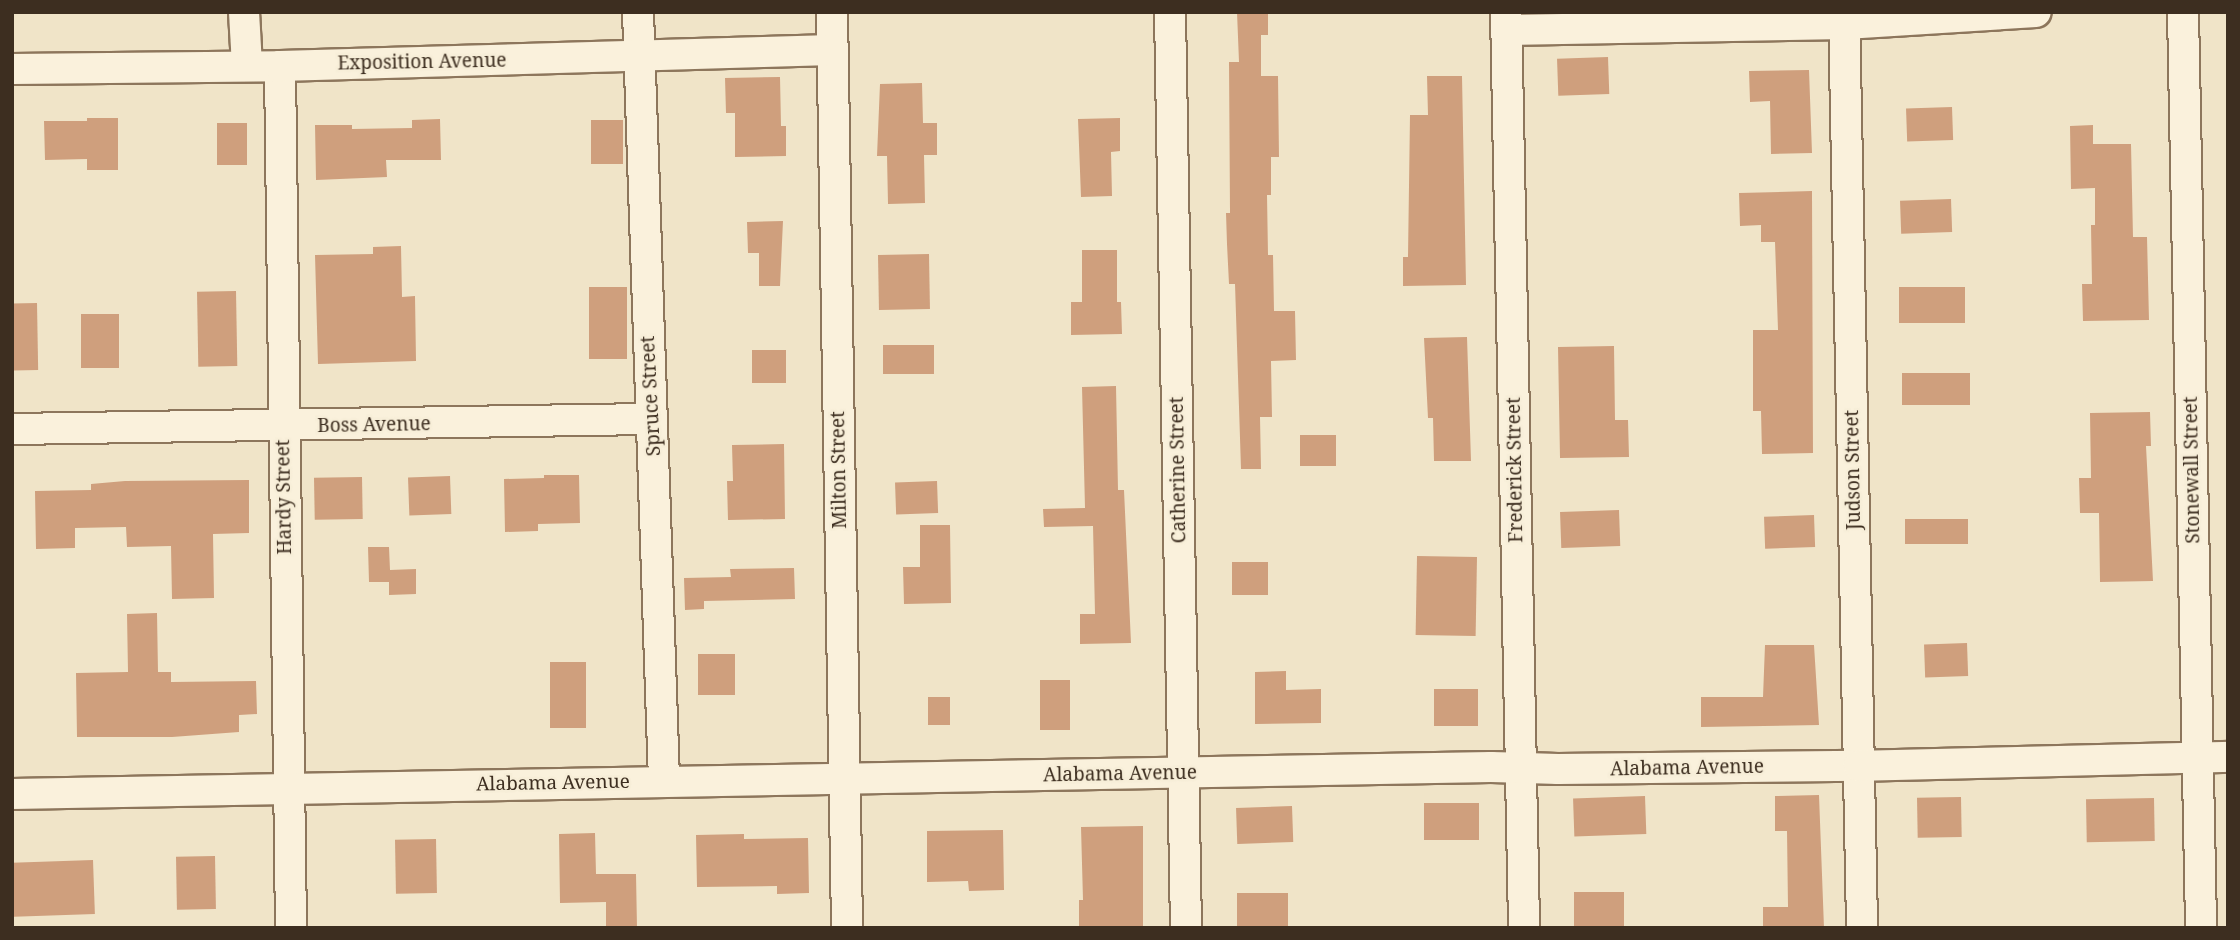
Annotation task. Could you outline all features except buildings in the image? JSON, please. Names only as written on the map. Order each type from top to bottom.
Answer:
[{"type":"street","points":[[244,12],[247,66]]},
{"type":"street","name":"Spruce Street","points":[[638,12],[637,57],[664,780]]},
{"type":"street","name":"Milton Street","points":[[832,12],[847,928]]},
{"type":"street","name":"Catherine Street","points":[[1170,12],[1186,928]]},
{"type":"street","points":[[1506,21],[1845,18],[2036,12]]},
{"type":"street","name":"Stonewall Street","points":[[2183,12],[2201,928]]},
{"type":"street","name":"Judson Street","points":[[1845,18],[1863,928]]},
{"type":"street","name":"Frederick Street","points":[[1506,21],[1524,928]]},
{"type":"street","name":"Exposition Avenue","points":[[12,69],[281,66],[832,50]]},
{"type":"street","name":"Hardy Street","points":[[281,66],[291,928]]},
{"type":"street","name":"Boss Avenue","points":[[12,429],[652,419]]},
{"type":"street","name":"Alabama Avenue","points":[[12,794],[664,780],[1859,766],[2228,757]]}]
